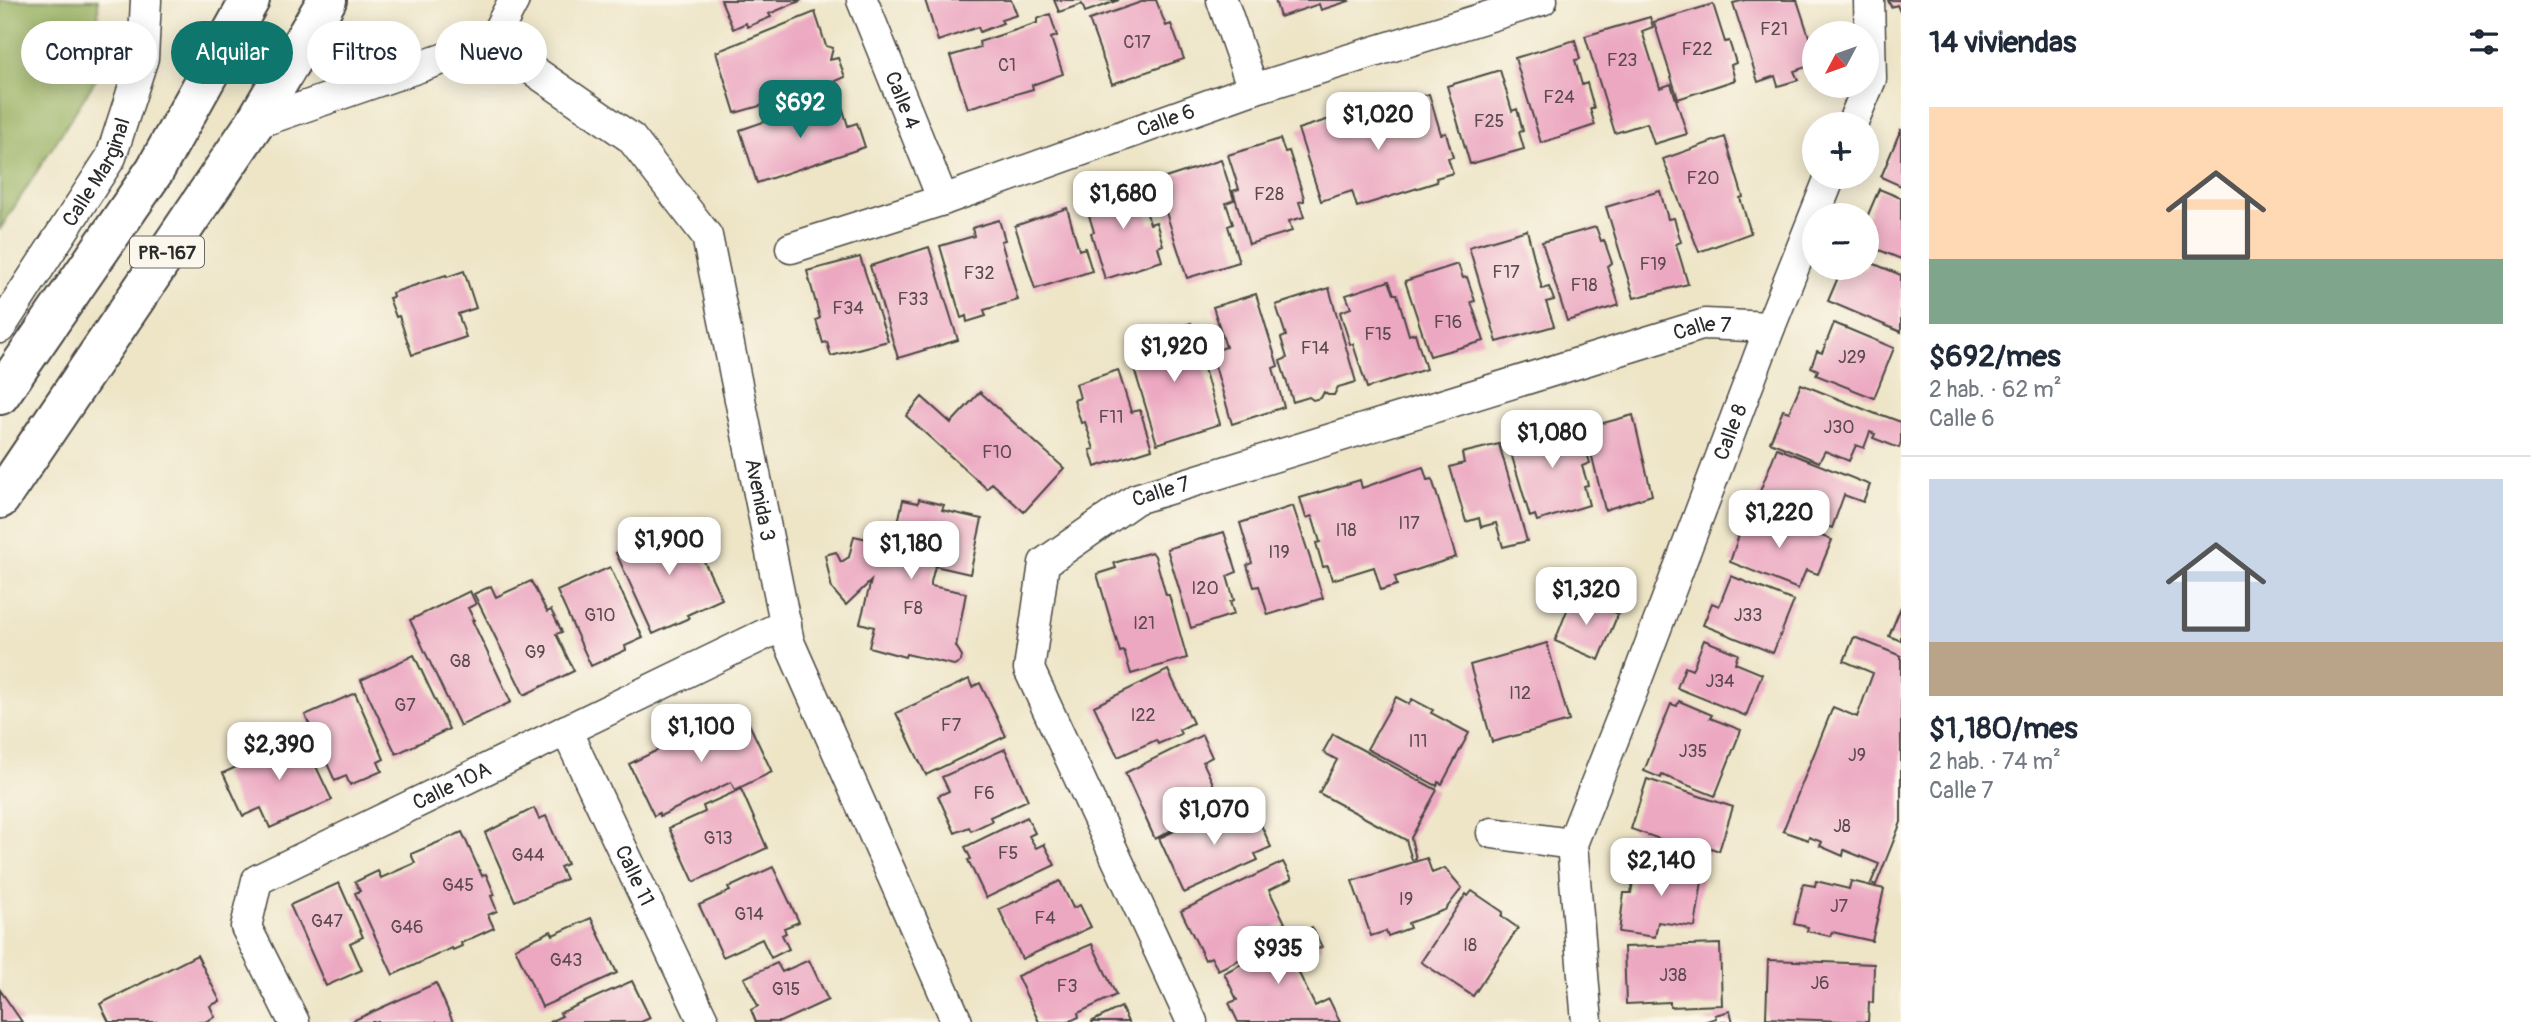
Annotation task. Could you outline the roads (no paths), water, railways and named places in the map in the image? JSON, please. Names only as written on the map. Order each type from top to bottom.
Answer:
[{"type":"highway","name":"PR-167","points":[[0,395],[155,170],[250,0]]},
{"type":"highway","name":"PR-167","points":[[0,499],[254,124],[327,0]]},
{"type":"street","name":"Calle Marginal","points":[[0,328],[111,157],[143,58],[146,0]]},
{"type":"street","points":[[503,21],[514,0]]},
{"type":"street","name":"Calle 4","points":[[862,0],[943,200]]},
{"type":"street","points":[[1223,0],[1253,89]]},
{"type":"street","name":"Calle 6","points":[[791,248],[943,200],[1253,89],[1542,0]]},
{"type":"street","points":[[1857,112],[1871,79],[1869,0]]},
{"type":"street","points":[[254,124],[435,62]]},
{"type":"street","name":"Avenida 3","points":[[547,80],[631,138],[706,236],[789,642],[957,1022]]},
{"type":"street","name":"Calle 8","points":[[1587,1022],[1572,844],[1825,189]]},
{"type":"street","name":"Calle 7","points":[[1192,1022],[1030,669],[1044,563],[1136,499],[1705,324],[1770,327]]},
{"type":"street","name":"Calle 10A","points":[[294,1022],[246,927],[257,880],[786,624]]},
{"type":"street","name":"Calle 11","points":[[566,730],[704,1022]]},
{"type":"street","points":[[1492,833],[1572,844]]}]
